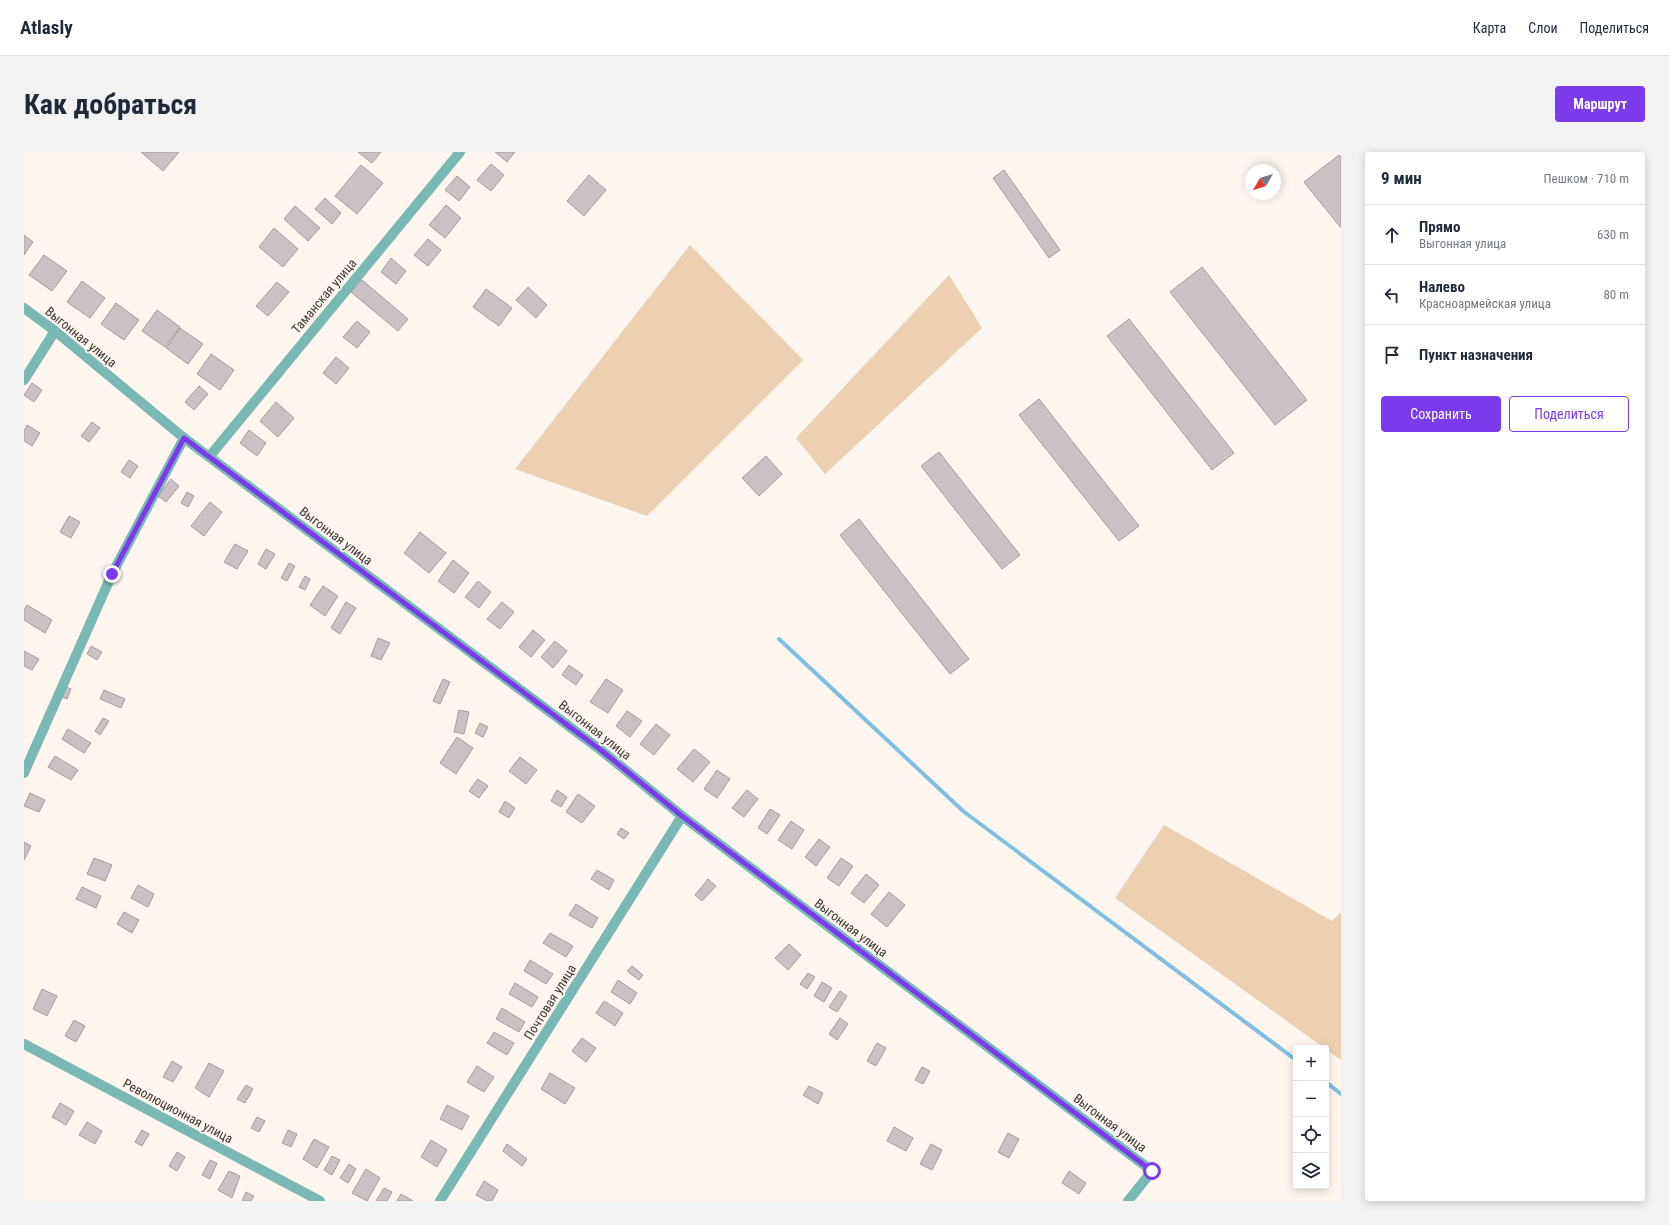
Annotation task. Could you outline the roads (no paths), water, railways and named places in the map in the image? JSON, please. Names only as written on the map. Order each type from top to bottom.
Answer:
[{"type":"street","name":"Таманская улица","points":[[209,457],[460,152]]},
{"type":"street","name":"Выгонная улица","points":[[24,308],[55,331],[184,438],[602,751],[682,816],[1152,1171],[1128,1201]]},
{"type":"street","points":[[24,380],[55,331]]},
{"type":"street","points":[[24,773],[112,574],[184,438]]},
{"type":"street","name":"Почтовая улица","points":[[440,1201],[682,816]]},
{"type":"street","name":"Революционная улица","points":[[24,1044],[320,1201]]},
{"type":"waterway","points":[[779,639],[963,811],[1293,1058]]},
{"type":"waterway","points":[[1329,1084],[1341,1094]]}]
